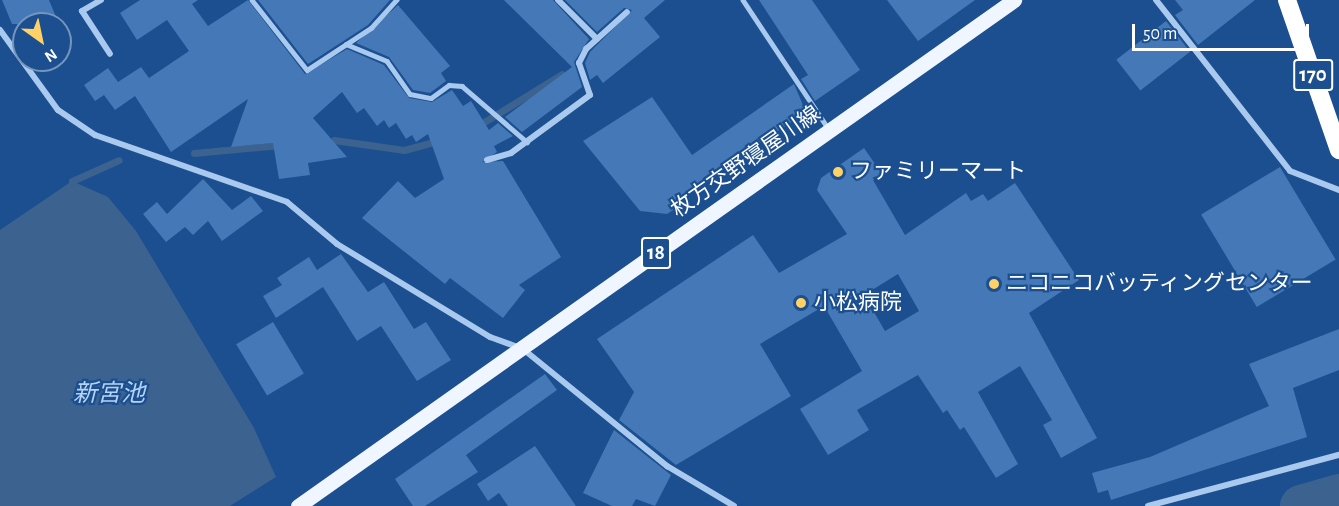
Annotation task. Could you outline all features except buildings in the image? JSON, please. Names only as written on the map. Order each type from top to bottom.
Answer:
[{"type":"highway","name":"170","points":[[1287,0],[1339,150]]},
{"type":"main road","name":"枚方交野寝屋川線","points":[[298,506],[1014,0]]},
{"type":"street","points":[[101,0],[81,11],[110,54]]},
{"type":"street","points":[[558,0],[597,39]]},
{"type":"street","points":[[1156,0],[1290,171],[1339,190]]},
{"type":"street","points":[[487,160],[526,142],[590,95],[579,63],[597,39],[627,12]]},
{"type":"street","points":[[0,30],[58,110],[95,135],[287,202],[336,244],[490,337],[523,349],[667,466],[734,506]]},
{"type":"street","points":[[1148,506],[1339,455]]},
{"type":"lane","points":[[252,0],[307,70],[371,28],[396,0]]},
{"type":"lane","points":[[743,0],[829,130]]},
{"type":"lane","points":[[346,44],[387,62],[410,94],[431,98],[449,85],[462,86],[526,142]]},
{"type":"water","name":"新宮池","points":[[72,181],[108,197],[136,231],[254,428],[276,477],[230,506],[0,506],[0,230]]},
{"type":"waterway","points":[[476,127],[562,74]]},
{"type":"waterway","points":[[334,140],[404,150],[438,141]]},
{"type":"waterway","points":[[194,153],[281,145]]},
{"type":"waterway","points":[[72,181],[119,160]]},
{"type":"waterway","points":[[1301,506],[1339,495]]},
{"type":"place","name":"ファミリーマート","points":[[838,172]]},
{"type":"place","name":"ニコニコバッティングセンター","points":[[994,284]]},
{"type":"place","name":"小松病院","points":[[801,303]]}]
